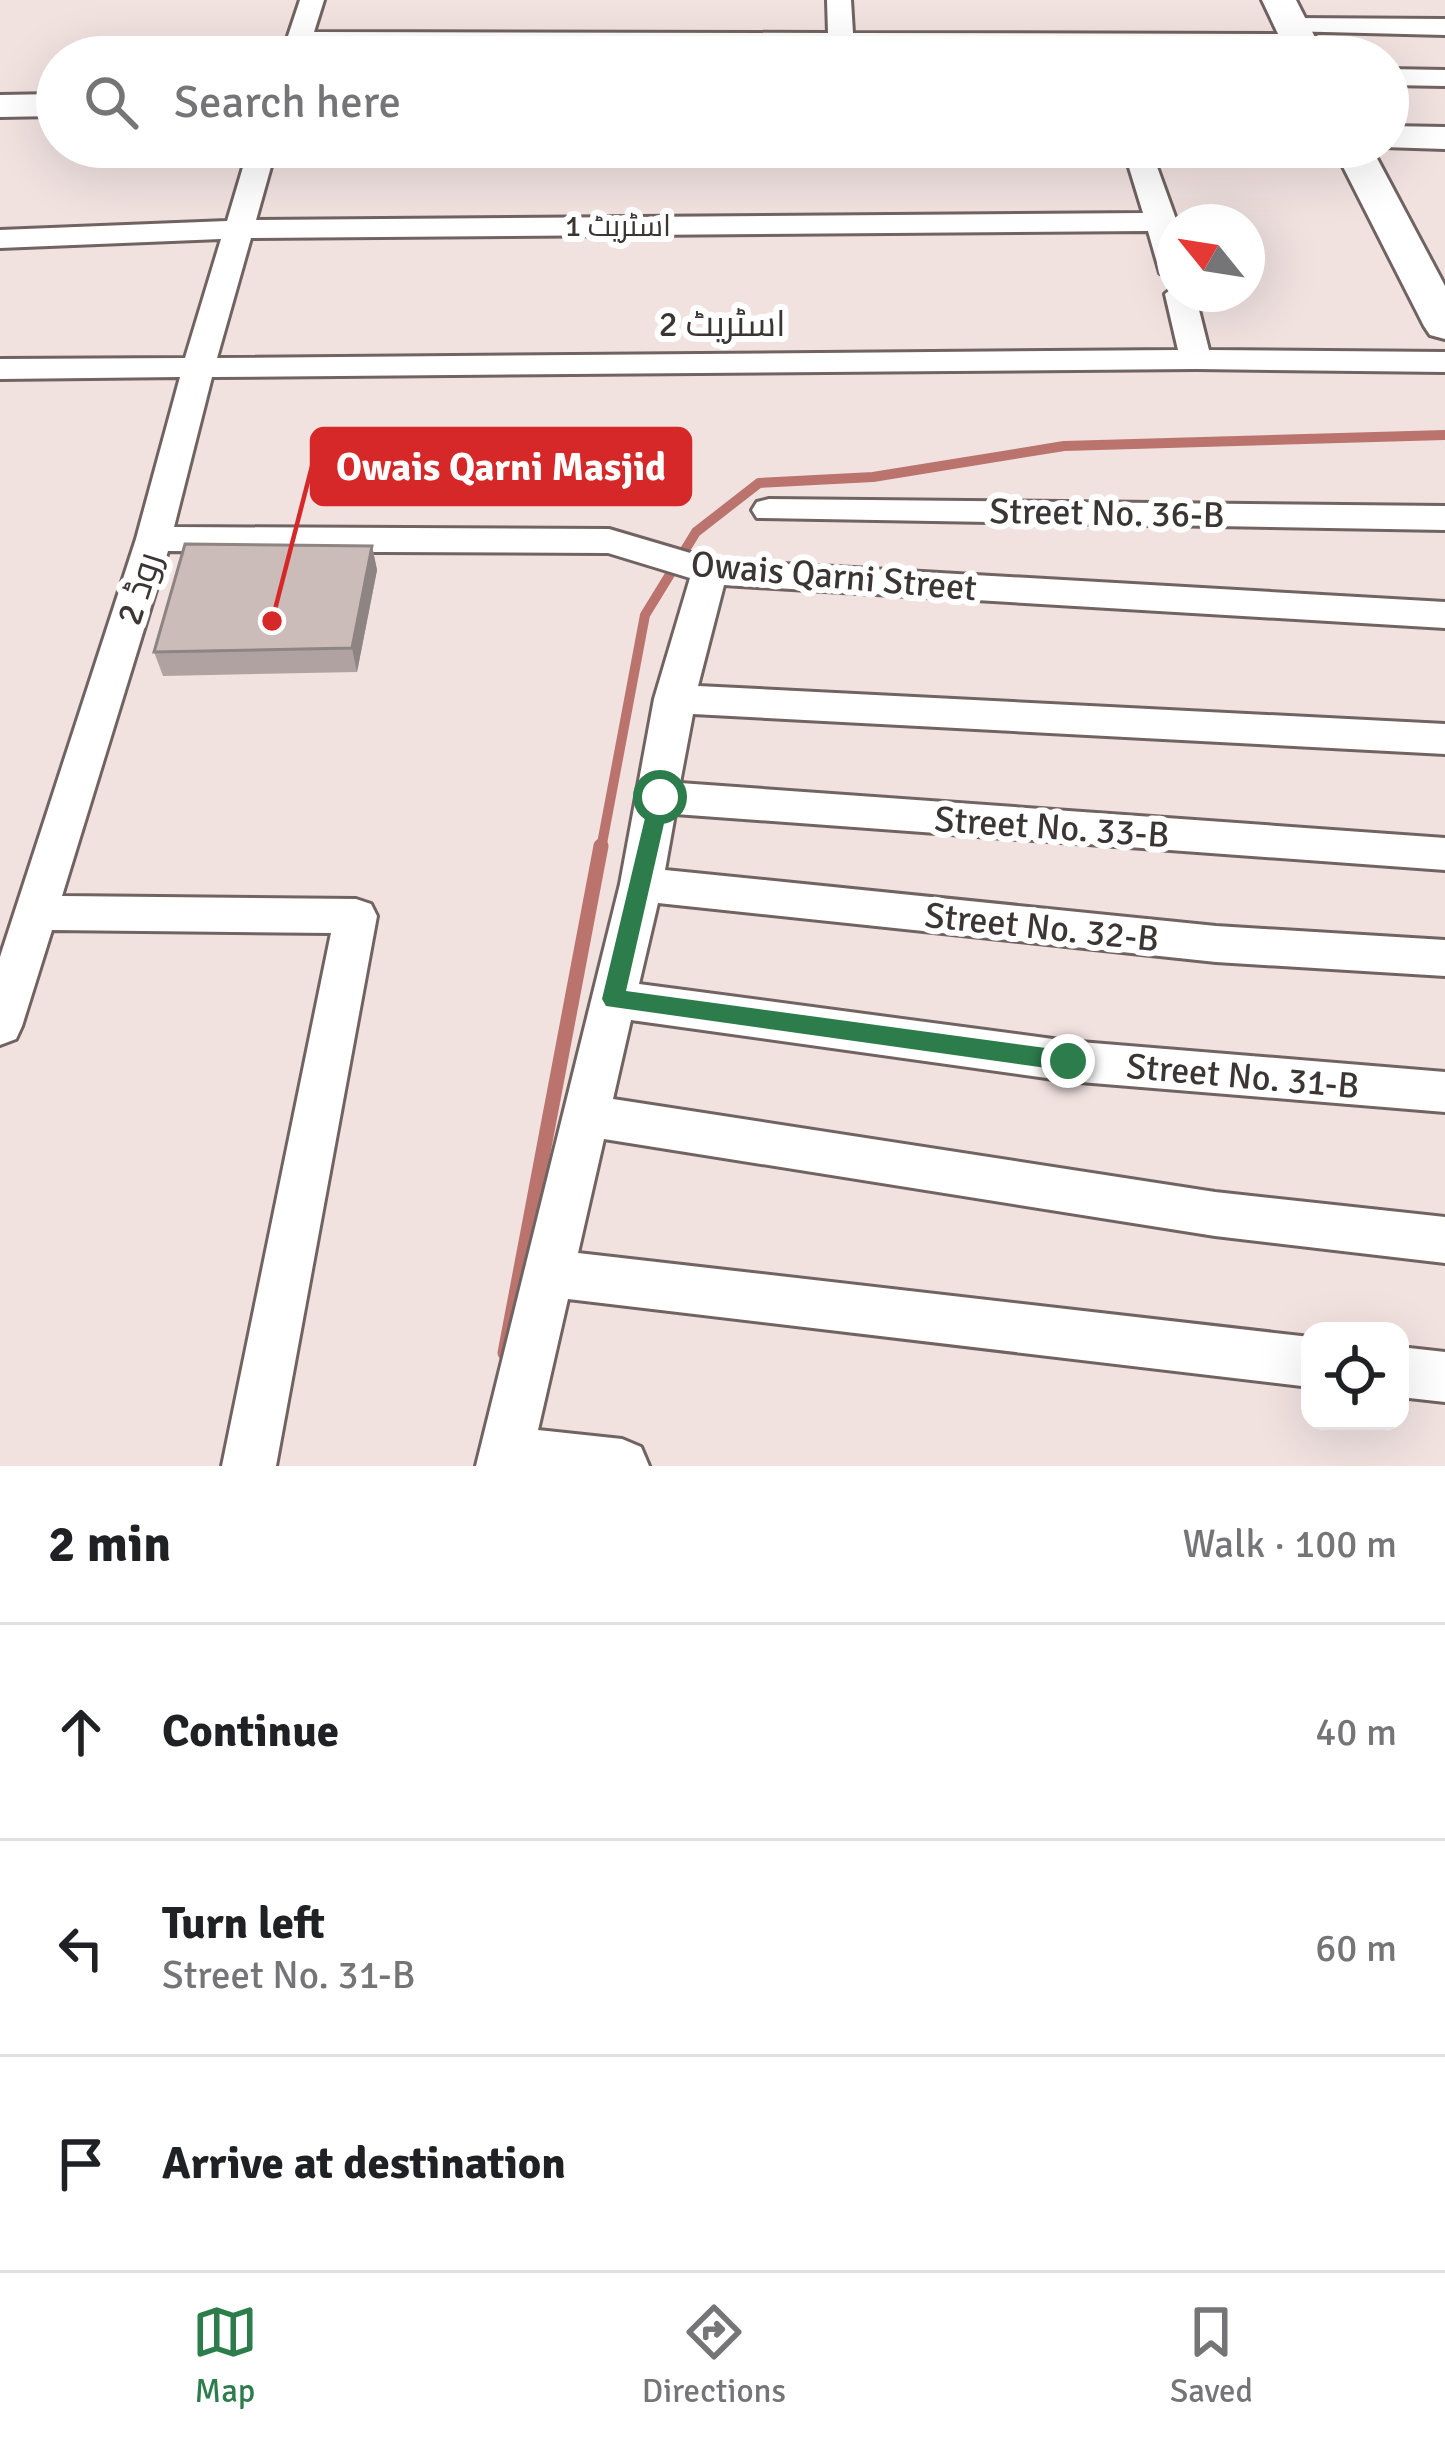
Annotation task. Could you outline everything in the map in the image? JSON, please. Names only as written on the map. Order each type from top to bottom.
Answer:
[{"type":"main road","points":[[0,106],[36,105]]},
{"type":"main road","points":[[1409,142],[1445,138]]},
{"type":"main road","points":[[1376,168],[1429,268],[1445,326]]},
{"type":"street","points":[[302,36],[312,0]]},
{"type":"street","points":[[839,0],[841,36]]},
{"type":"street","points":[[1042,36],[1445,27]]},
{"type":"street","points":[[1409,77],[1445,78]]},
{"type":"street","name":"روڈ 2","points":[[0,1026],[154,539],[199,364],[257,168]]},
{"type":"street","points":[[1144,168],[1157,207]]},
{"type":"street","name":"اسٹریٹ 1","points":[[0,238],[241,229],[1157,222]]},
{"type":"street","points":[[1184,312],[1196,359]]},
{"type":"street","name":"اسٹریٹ 2","points":[[0,369],[1196,359],[1445,362]]},
{"type":"street","name":"Street No. 36-B","points":[[769,509],[1445,518]]},
{"type":"street","name":"Owais Qarni Street","points":[[154,539],[609,541],[698,567],[1445,615]]},
{"type":"street","points":[[622,1466],[504,1460],[660,797],[698,567]]},
{"type":"street","points":[[673,699],[1445,739]]},
{"type":"street","name":"Street No. 33-B","points":[[660,797],[1445,854]]},
{"type":"street","name":"Street No. 32-B","points":[[640,884],[1216,944],[1445,958]]},
{"type":"street","points":[[35,913],[356,916],[249,1466]]},
{"type":"street","name":"Street No. 31-B","points":[[614,999],[1068,1061],[1445,1092]]},
{"type":"street","points":[[583,1115],[1215,1214],[1445,1240]]},
{"type":"street","points":[[546,1274],[1301,1361]]},
{"type":"street","points":[[1409,1373],[1445,1377]]},
{"type":"building","points":[[185,544],[372,546],[352,648],[154,652]]},
{"type":"waterway","points":[[601,849],[645,615],[696,532],[759,483],[873,477],[1064,446],[1445,435]]},
{"type":"waterway","points":[[505,1353],[601,846]]},
{"type":"place","name":"Owais Qarni Masjid","points":[[272,621]]},
{"type":"route","points":[[660,797],[614,999],[1068,1061]]}]
